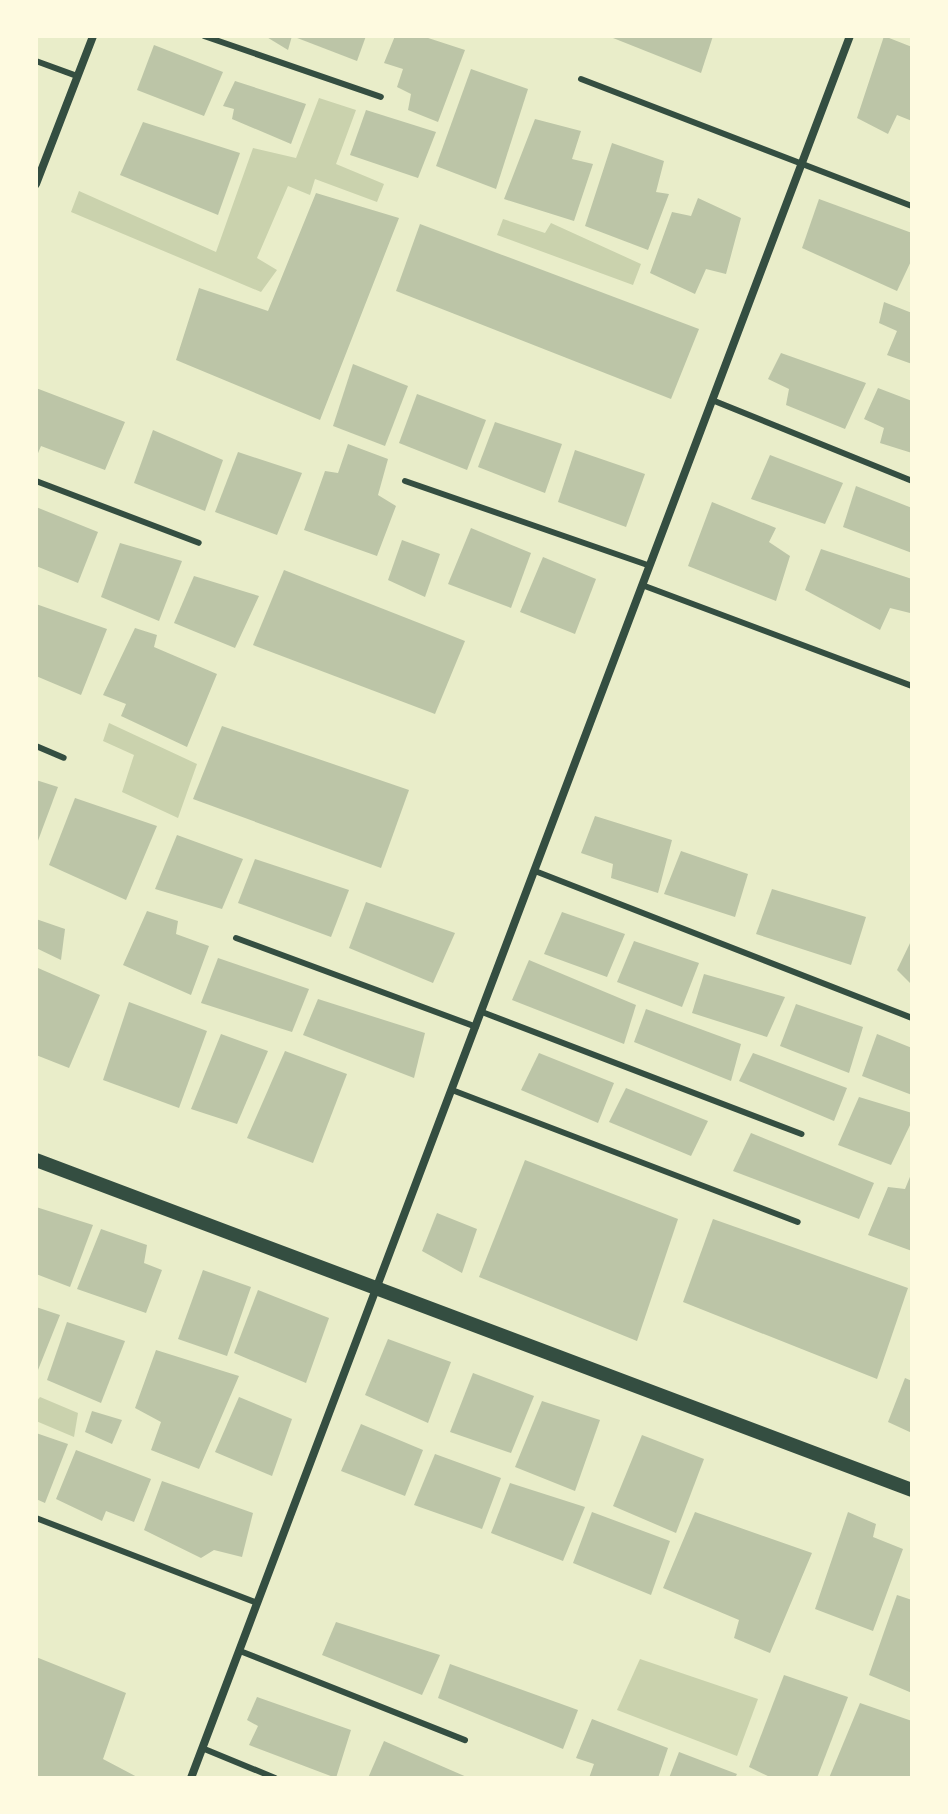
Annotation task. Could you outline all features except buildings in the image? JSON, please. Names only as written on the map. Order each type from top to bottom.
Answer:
[{"type":"street","points":[[36,184],[93,36]]},
{"type":"street","points":[[191,1778],[850,36]]},
{"type":"street","points":[[36,1160],[912,1490]]},
{"type":"lane","points":[[204,36],[381,97]]},
{"type":"lane","points":[[36,61],[77,76]]},
{"type":"lane","points":[[581,79],[912,206]]},
{"type":"lane","points":[[712,400],[912,481]]},
{"type":"lane","points":[[36,481],[199,543]]},
{"type":"lane","points":[[405,481],[650,566]]},
{"type":"lane","points":[[642,585],[912,686]]},
{"type":"lane","points":[[36,746],[64,758]]},
{"type":"lane","points":[[535,871],[912,1018]]},
{"type":"lane","points":[[236,938],[476,1027]]},
{"type":"lane","points":[[482,1012],[802,1134]]},
{"type":"lane","points":[[452,1090],[798,1222]]},
{"type":"lane","points":[[36,1518],[257,1603]]},
{"type":"lane","points":[[240,1651],[465,1740]]},
{"type":"lane","points":[[202,1748],[275,1778]]},
{"type":"green space","points":[[319,98],[356,110],[336,164],[384,184],[377,202],[315,179],[310,195],[288,186],[257,258],[277,270],[261,292],[71,212],[79,191],[216,252],[253,148],[296,158]]},
{"type":"green space","points":[[503,219],[545,233],[551,223],[641,264],[633,285],[497,235]]},
{"type":"green space","points":[[109,723],[197,764],[178,818],[122,792],[134,755],[103,741]]},
{"type":"green space","points":[[40,1397],[78,1413],[74,1437],[36,1421],[36,1402]]},
{"type":"green space","points":[[640,1659],[758,1699],[737,1756],[617,1710]]}]
